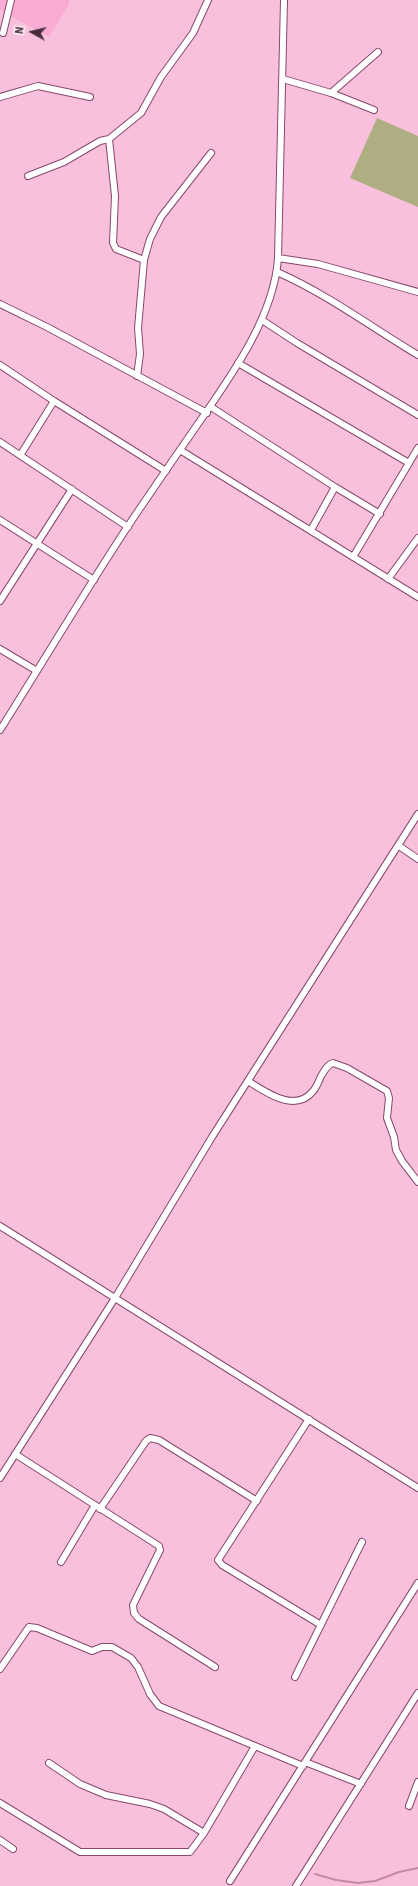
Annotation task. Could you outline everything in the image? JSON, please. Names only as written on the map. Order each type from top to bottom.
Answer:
[{"type":"street","points":[[3,33],[11,0]]},
{"type":"street","points":[[28,176],[64,162],[100,142],[109,139],[141,113],[161,77],[193,33],[208,0]]},
{"type":"street","points":[[0,730],[128,527],[211,407],[262,320],[269,303],[278,272],[284,0]]},
{"type":"street","points":[[331,92],[378,52]]},
{"type":"street","points":[[283,79],[331,92],[374,110]]},
{"type":"street","points":[[0,97],[38,86],[90,97]]},
{"type":"street","points":[[109,139],[115,196],[113,243],[116,249],[144,260]]},
{"type":"street","points":[[137,376],[140,354],[138,328],[144,260],[150,238],[161,217],[211,153]]},
{"type":"street","points":[[278,258],[318,264],[418,292]]},
{"type":"street","points":[[278,272],[317,291],[418,355]]},
{"type":"street","points":[[0,304],[207,413]]},
{"type":"street","points":[[262,320],[297,343],[418,415]]},
{"type":"street","points":[[238,363],[409,463]]},
{"type":"street","points":[[0,365],[54,402],[166,471]]},
{"type":"street","points":[[20,454],[54,402]]},
{"type":"street","points":[[211,407],[336,488],[380,514]]},
{"type":"street","points":[[0,442],[128,527]]},
{"type":"street","points":[[353,557],[418,448]]},
{"type":"street","points":[[180,450],[418,597]]},
{"type":"street","points":[[311,530],[336,488]]},
{"type":"street","points":[[0,601],[36,542],[72,489]]},
{"type":"street","points":[[0,520],[94,580]]},
{"type":"street","points":[[388,579],[418,538]]},
{"type":"street","points":[[0,649],[37,671]]},
{"type":"street","points":[[0,1478],[114,1298],[248,1081],[418,814]]},
{"type":"street","points":[[399,846],[418,859]]},
{"type":"street","points":[[248,1081],[273,1097],[292,1101],[301,1100],[313,1092],[327,1066],[333,1063],[347,1068],[385,1089],[389,1098],[387,1118],[394,1137],[396,1150],[402,1161],[418,1182]]},
{"type":"street","points":[[0,1226],[418,1488]]},
{"type":"street","points":[[309,1419],[218,1560],[219,1563],[321,1625]]},
{"type":"street","points":[[61,1562],[146,1440],[150,1438],[159,1440],[257,1501]]},
{"type":"street","points":[[15,1454],[156,1543],[160,1550],[133,1605],[134,1613],[139,1619],[215,1667]]},
{"type":"street","points":[[295,1677],[362,1542]]},
{"type":"street","points":[[230,1881],[418,1583]]},
{"type":"street","points":[[0,1668],[29,1627],[36,1628],[92,1651],[102,1647],[112,1647],[135,1662],[150,1694],[158,1706],[255,1746],[361,1784]]},
{"type":"street","points":[[299,1885],[418,1692]]},
{"type":"street","points":[[0,1803],[77,1851],[85,1853],[190,1852],[204,1833],[255,1746]]},
{"type":"street","points":[[48,1763],[80,1784],[106,1795],[150,1804],[164,1809],[204,1833]]},
{"type":"street","points":[[409,1806],[418,1782]]},
{"type":"street","points":[[0,1840],[12,1849]]},
{"type":"shaded area","points":[[0,0],[69,0],[69,4],[49,37],[0,10]]},
{"type":"shaded area","points":[[377,118],[418,136],[418,207],[350,178]]},
{"type":"waterway","points":[[315,1874],[336,1880],[358,1883],[375,1881],[399,1872],[418,1868]]}]
